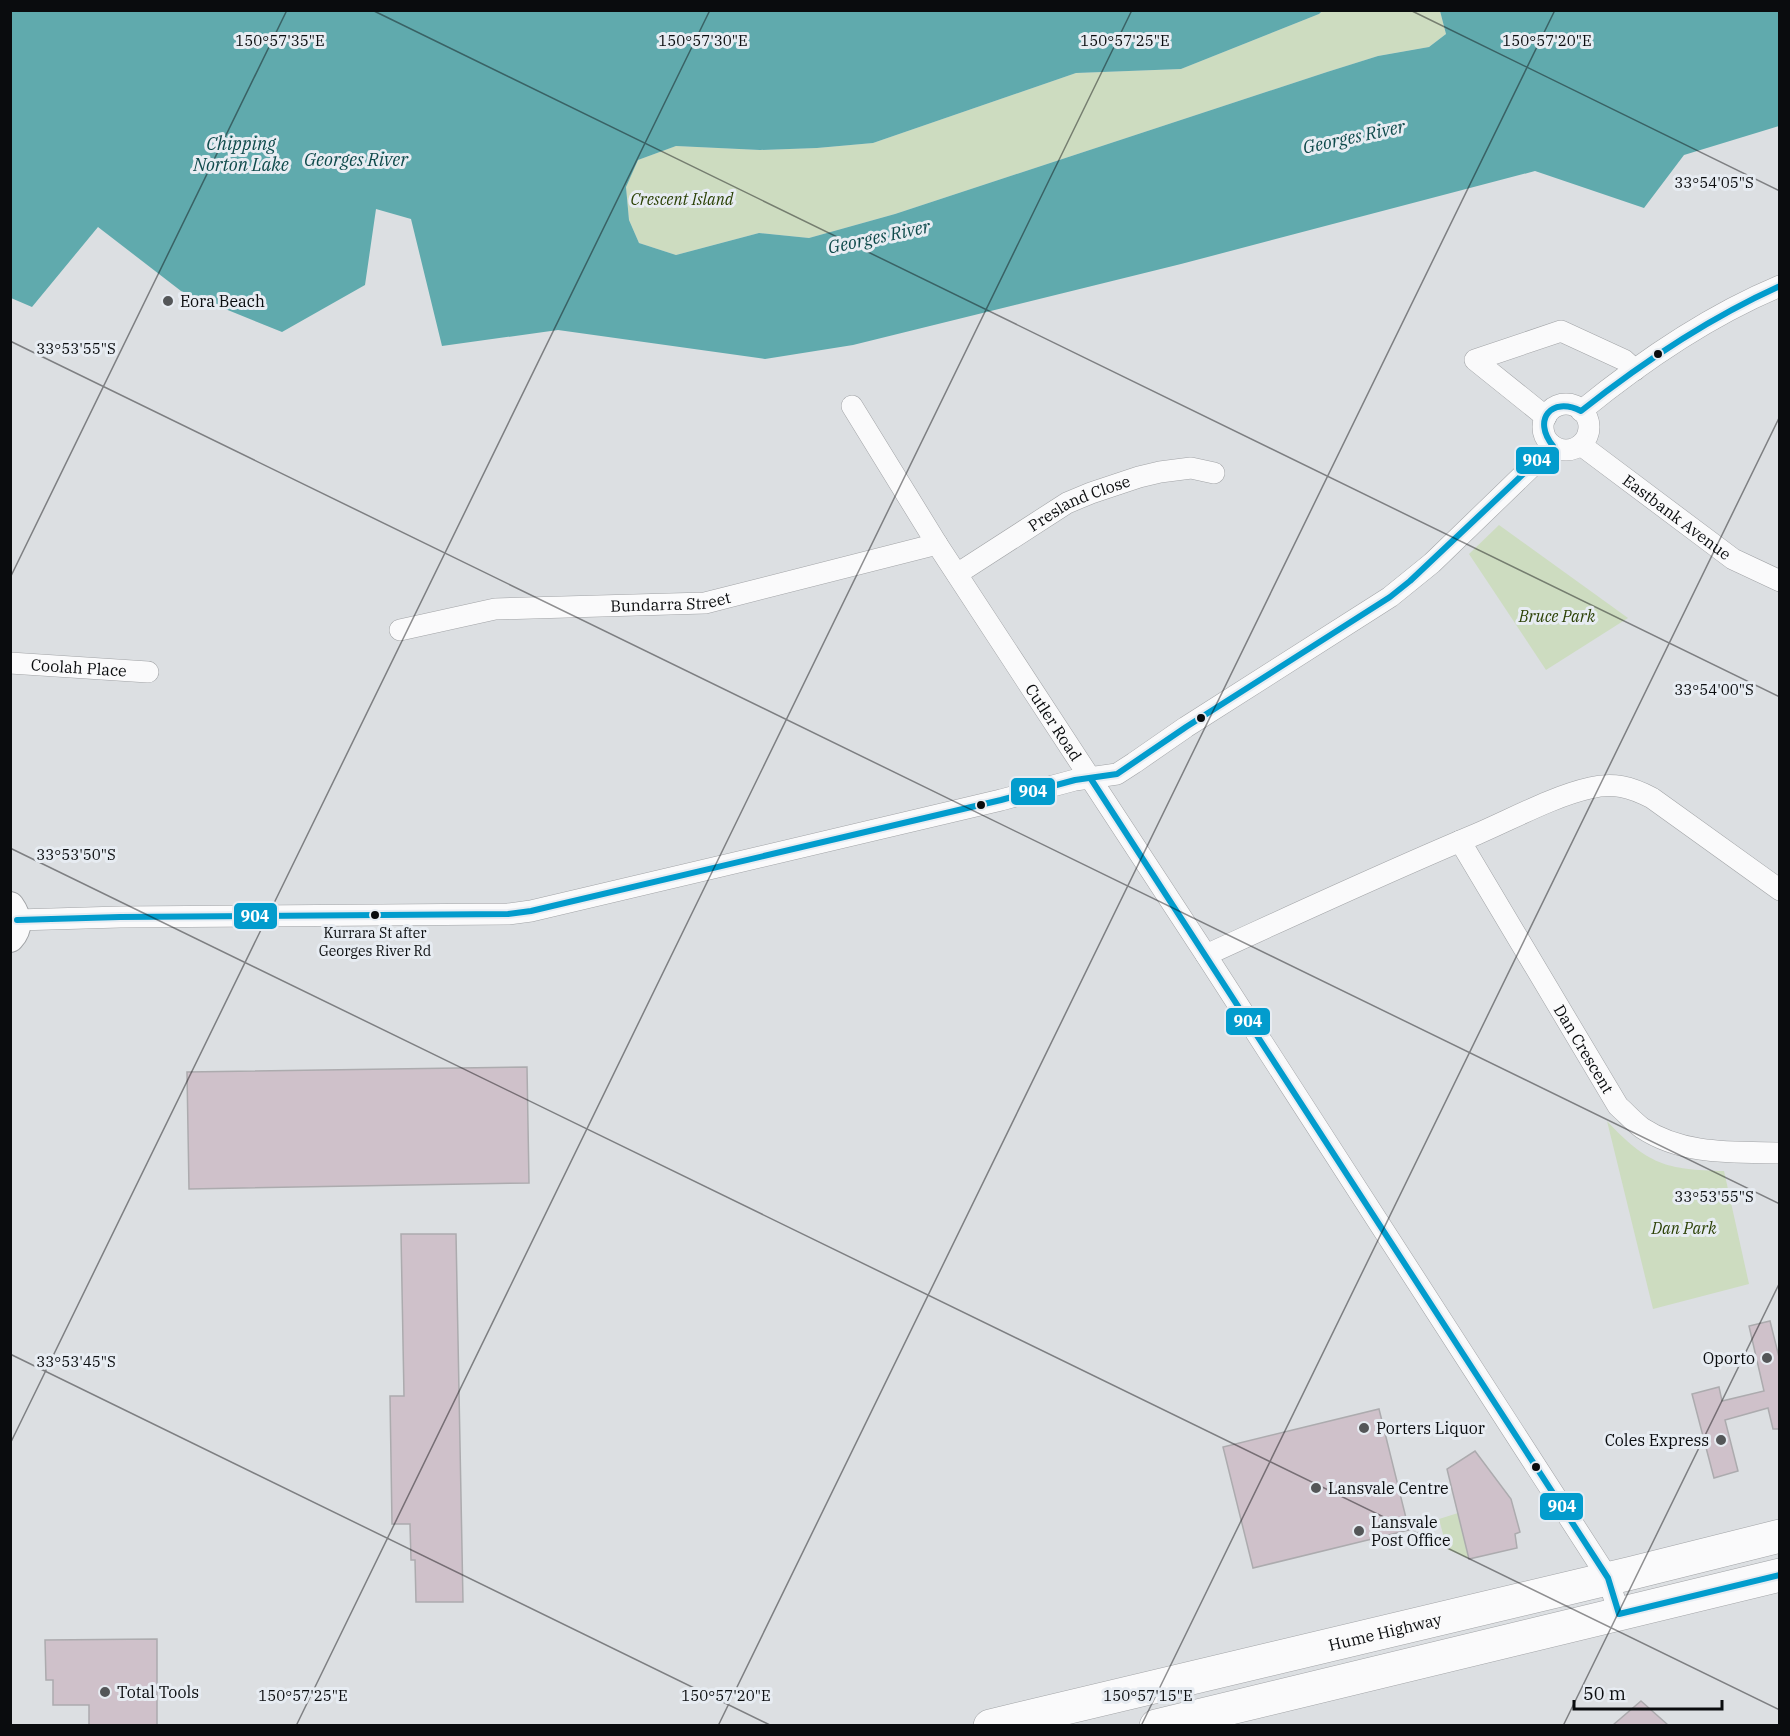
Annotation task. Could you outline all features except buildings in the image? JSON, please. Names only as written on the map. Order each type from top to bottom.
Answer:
[{"type":"highway","name":"Hume Highway","points":[[990,1725],[1779,1536]]},
{"type":"highway","points":[[1156,1725],[1779,1575]]},
{"type":"street","points":[[1581,411],[1635,370],[1720,315],[1779,286]]},
{"type":"street","points":[[1546,417],[1475,360],[1561,331],[1624,360],[1635,370]]},
{"type":"street","points":[[1562,405],[1569,405],[1581,411],[1589,424],[1586,439],[1581,445],[1567,450],[1553,446],[1545,436],[1543,423],[1546,417],[1550,411],[1562,405]]},
{"type":"street","name":"Cutler Road","points":[[852,406],[937,544],[1206,955],[1608,1578],[1619,1614]]},
{"type":"street","name":"Eastbank Avenue","points":[[1581,445],[1733,559],[1779,581]]},
{"type":"street","points":[[13,922],[120,917],[485,915],[531,911],[1001,800],[1075,780],[1117,774],[1186,727],[1390,597],[1432,563],[1553,446]]},
{"type":"street","name":"Presland Close","points":[[957,574],[1067,503],[1091,493],[1160,472],[1191,468],[1214,473]]},
{"type":"street","name":"Bundarra Street","points":[[400,630],[495,609],[705,603],[937,544]]},
{"type":"street","name":"Coolah Place","points":[[10,663],[148,672]]},
{"type":"street","points":[[1206,955],[1565,796],[1589,788],[1613,785],[1634,789],[1652,798],[1779,890]]},
{"type":"street","name":"Dan Crescent","points":[[1460,841],[1618,1106],[1641,1127],[1664,1140],[1688,1148],[1715,1152],[1779,1153]]},
{"type":"green space","name":"Crescent Island","points":[[1322,11],[1440,11],[1446,34],[1429,47],[1378,56],[895,214],[809,238],[759,233],[676,255],[639,243],[629,220],[626,186],[638,160],[676,146],[760,150],[873,143],[1076,73],[1181,69]]},
{"type":"green space","name":"Bruce Park","points":[[1499,525],[1628,618],[1546,670],[1469,554]]},
{"type":"green space","name":"Dan Park","points":[[1607,1121],[1634,1147],[1659,1162],[1687,1169],[1724,1171],[1749,1284],[1653,1309]]},
{"type":"green space","points":[[1458,1513],[1469,1559],[1447,1549],[1439,1519]]},
{"type":"water","name":"Chipping Norton Lake","points":[[11,10],[1322,11],[1181,69],[1076,73],[873,143],[760,150],[676,146],[638,160],[626,187],[629,220],[639,243],[676,255],[759,233],[809,238],[895,214],[1378,56],[1429,47],[1446,34],[1440,11],[1779,11],[1779,126],[1684,155],[1644,208],[1535,171],[1181,264],[853,345],[765,359],[558,330],[442,346],[411,219],[376,209],[365,285],[282,332],[181,291],[98,227],[32,307],[11,298]]},
{"type":"transit line","name":"904","points":[[17,920],[508,914],[531,911],[1001,800],[1075,780],[1117,774],[1186,727],[1390,597],[1410,581],[1553,446],[1544,427],[1548,413],[1553,409],[1561,406],[1581,411],[1676,342],[1780,286]]},
{"type":"transit line","name":"904","points":[[1091,779],[1608,1578],[1619,1614],[1780,1575]]},
{"type":"place","name":"Eora Beach","points":[[168,301]]},
{"type":"place","name":"Kurrara St after Georges River Rd","points":[[375,915]]},
{"type":"place","name":"Oporto","points":[[1767,1358]]},
{"type":"place","name":"Porters Liquor","points":[[1364,1428]]},
{"type":"place","name":"Coles Express","points":[[1721,1440]]},
{"type":"place","name":"Lansvale Centre","points":[[1316,1488]]},
{"type":"place","name":"Lansvale Post Office","points":[[1359,1531]]},
{"type":"place","name":"Total Tools","points":[[105,1692]]},
{"type":"water label","name":"Georges River","points":[[1354,137]]},
{"type":"water label","name":"Georges River","points":[[356,160]]},
{"type":"water label","name":"Georges River","points":[[879,237]]}]
